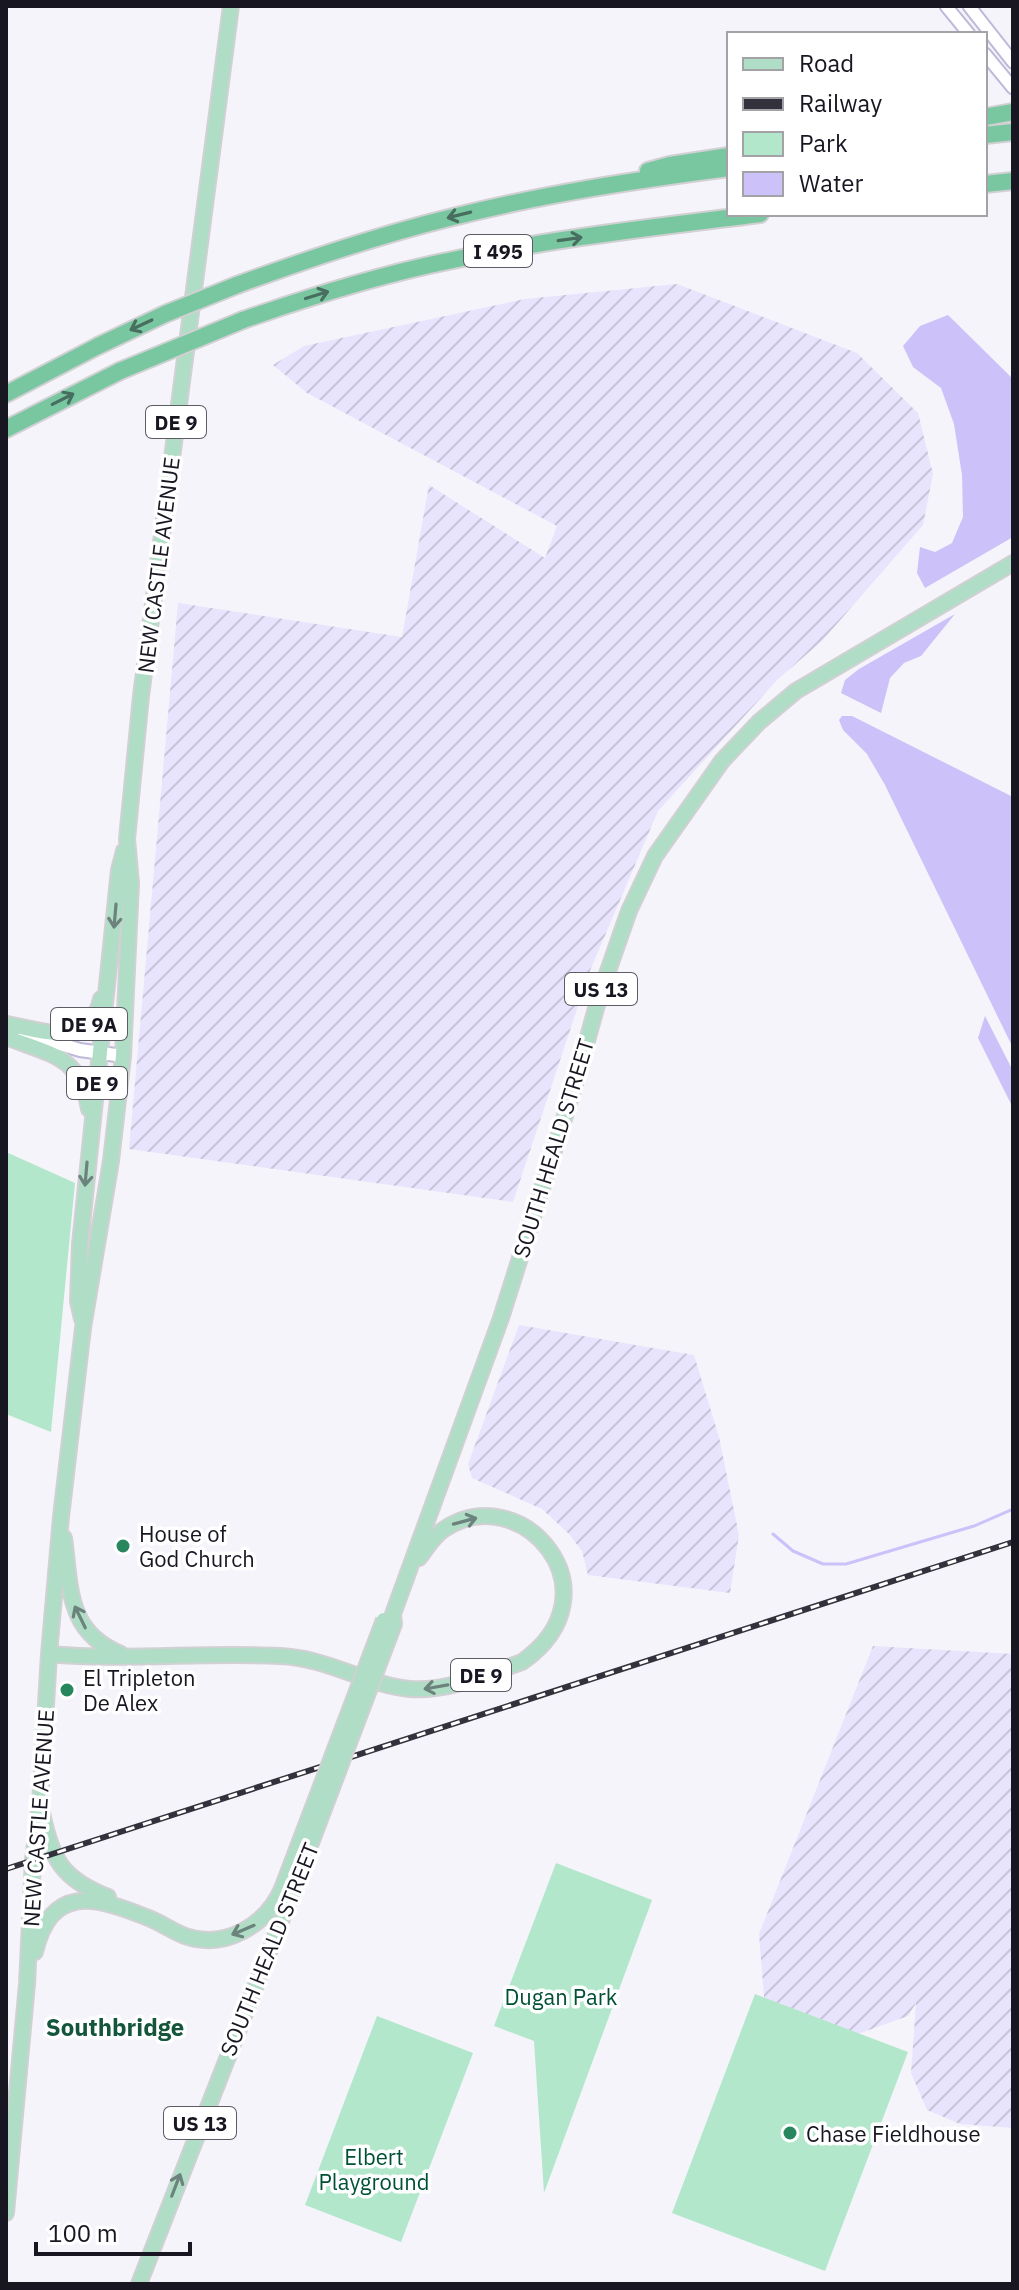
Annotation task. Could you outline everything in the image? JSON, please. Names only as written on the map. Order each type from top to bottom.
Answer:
[{"type":"highway","points":[[987,117],[1013,112]]},
{"type":"highway","points":[[987,135],[1013,132]]},
{"type":"highway","points":[[600,186],[670,165],[727,156]]},
{"type":"highway","name":"I 495","points":[[6,394],[165,314],[343,248],[417,226],[514,203],[600,186],[727,168]]},
{"type":"highway","points":[[987,184],[1013,181]]},
{"type":"highway","name":"I 495","points":[[6,429],[120,371],[243,320],[345,287],[453,260],[560,240],[745,216]]},
{"type":"main road","name":"NEW CASTLE AVENUE","points":[[83,1328],[78,1301],[80,1244],[119,870],[127,839],[157,563],[231,6]]},
{"type":"main road","name":"SOUTH HEALD STREET","points":[[139,2284],[409,1571],[501,1318],[609,966],[629,911],[655,856],[722,761],[759,722],[796,691],[1013,563]]},
{"type":"main road","name":"NEW CASTLE AVENUE","points":[[6,2213],[27,1984],[33,1860],[40,1804],[61,1517],[83,1328],[106,1191],[123,1056],[131,883],[127,839]]},
{"type":"main road","name":"DE 9A","points":[[6,1025],[65,1033],[86,1026],[98,1011],[113,944]]},
{"type":"main road","name":"DE 9A","points":[[6,1025],[60,1045],[123,1056]]},
{"type":"main road","points":[[6,1037],[58,1058],[74,1069],[86,1089],[91,1121]]},
{"type":"main road","name":"DE 9","points":[[61,1517],[71,1592],[81,1622],[103,1645],[141,1659],[281,1656],[325,1662],[398,1687],[431,1689],[522,1662],[545,1643],[560,1614],[563,1584],[554,1555],[532,1531],[504,1519],[472,1518],[448,1526],[439,1532],[409,1571]]},
{"type":"main road","points":[[49,1654],[141,1659]]},
{"type":"main road","points":[[40,1804],[52,1853],[70,1878],[147,1917]]},
{"type":"main road","name":"SOUTH HEALD STREET","points":[[147,1917],[185,1936],[210,1939],[245,1931],[265,1917],[287,1891]]},
{"type":"main road","name":"US 13","points":[[27,1984],[43,1925],[65,1904],[97,1901],[147,1917]]},
{"type":"street","points":[[946,6],[967,32]]},
{"type":"street","points":[[969,6],[1013,62]]},
{"type":"street","points":[[987,56],[1013,88]]},
{"type":"shaded area","points":[[677,284],[857,353],[918,413],[933,474],[923,525],[822,641],[778,679],[658,811],[589,973],[513,1202],[129,1149],[178,603],[402,637],[429,485],[545,558],[557,526],[307,393],[273,365],[304,346],[525,299]]},
{"type":"shaded area","points":[[519,1325],[694,1355],[719,1437],[739,1535],[730,1593],[588,1575],[582,1551],[542,1509],[472,1478],[468,1464]]},
{"type":"shaded area","points":[[873,1646],[1013,1654],[1013,2128],[960,2124],[927,2110],[911,2073],[916,2003],[908,2016],[827,2045],[766,2022],[759,1934]]},
{"type":"green space","points":[[6,1152],[75,1183],[51,1432],[6,1414]]},
{"type":"green space","name":"Dugan Park","points":[[556,1863],[652,1900],[544,2193],[534,2041],[494,2026]]},
{"type":"green space","name":"Chase Fieldhouse","points":[[755,1994],[908,2052],[825,2271],[672,2213]]},
{"type":"green space","name":"Elbert Playground","points":[[377,2016],[473,2053],[401,2242],[305,2205]]},
{"type":"water","points":[[948,315],[1013,379],[1013,537],[925,588],[917,573],[920,547],[935,552],[952,543],[963,517],[962,475],[954,424],[941,388],[913,367],[903,346],[920,326]]},
{"type":"water","points":[[955,614],[921,656],[904,663],[890,678],[881,713],[841,693],[845,680],[859,669]]},
{"type":"water","points":[[842,716],[852,716],[1013,797],[1013,1048],[885,785],[867,754],[843,730],[839,720]]},
{"type":"water","points":[[985,1016],[1013,1071],[1013,1108],[978,1038]]},
{"type":"waterway","points":[[773,1534],[793,1551],[823,1564],[846,1564],[974,1526],[1013,1509]]},
{"type":"railway","points":[[6,1869],[1013,1542]]},
{"type":"place","name":"House of God Church","points":[[123,1546]]},
{"type":"place","name":"El Tripleton De Alex","points":[[67,1690]]},
{"type":"place","name":"Chase Fieldhouse","points":[[790,2133]]},
{"type":"district","name":"Southbridge","points":[[115,2027]]}]
